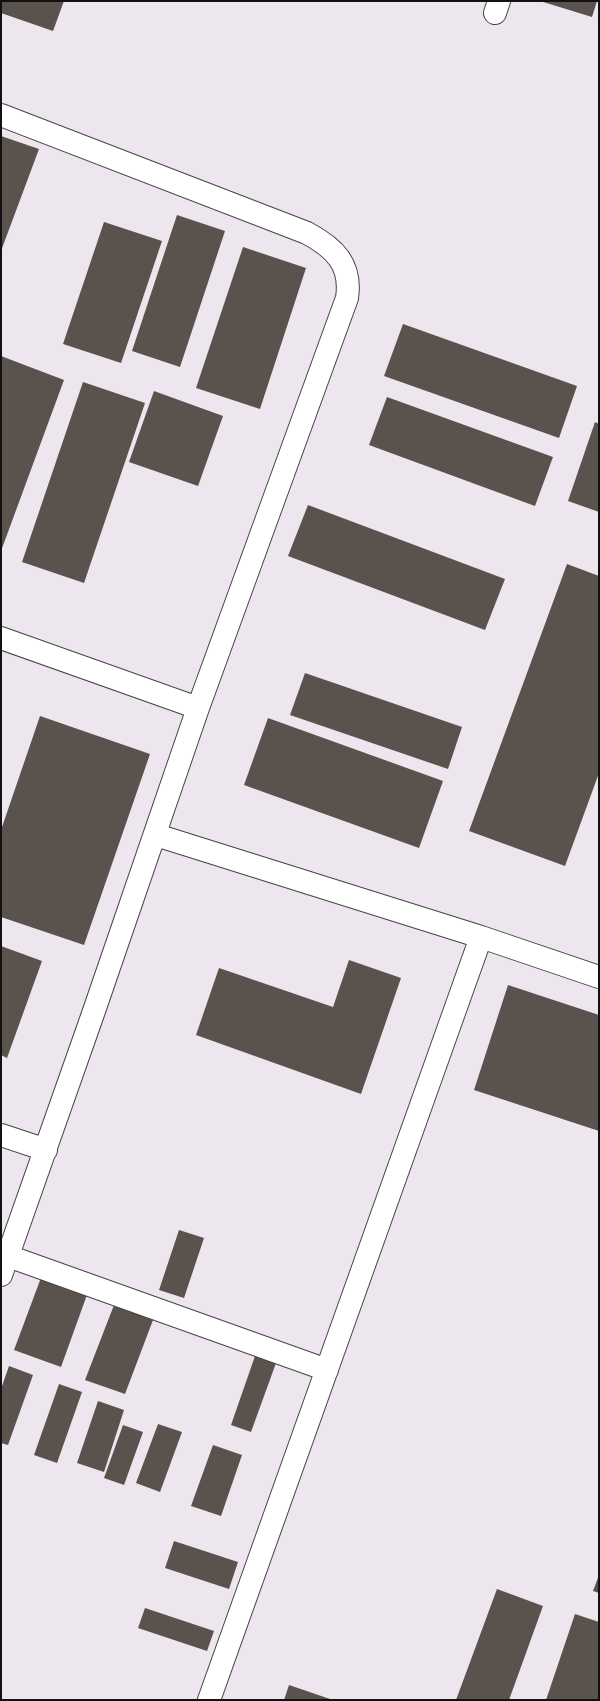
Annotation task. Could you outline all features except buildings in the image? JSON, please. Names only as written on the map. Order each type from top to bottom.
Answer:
[{"type":"street","points":[[1,115],[307,233],[322,241],[340,259],[345,268],[349,286],[346,298],[198,708],[156,835],[46,1150],[4,1265],[327,1370]]},
{"type":"street","points":[[1,638],[198,708]]},
{"type":"street","points":[[156,835],[481,937],[599,977]]},
{"type":"street","points":[[209,1700],[481,937]]},
{"type":"street","points":[[1,1135],[46,1150]]},
{"type":"shaded area","points":[[1,1],[599,1],[599,1700],[1,1700]]}]
